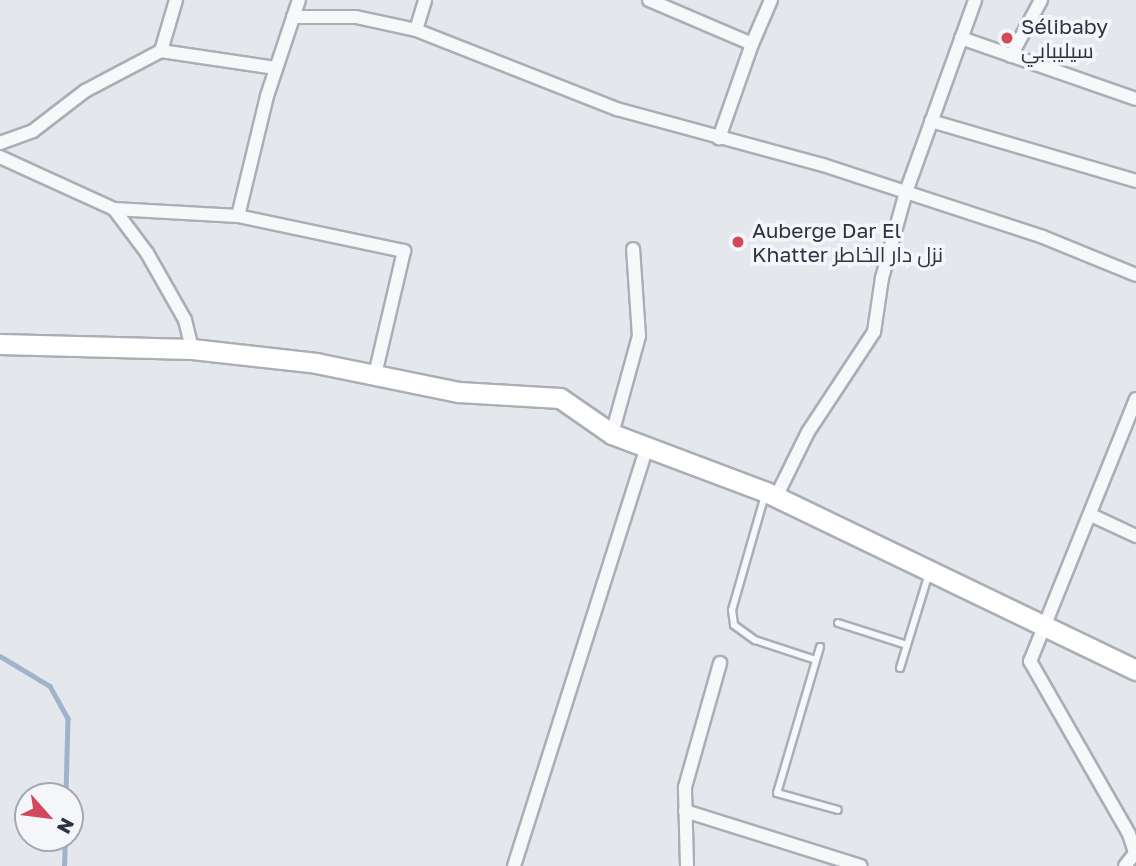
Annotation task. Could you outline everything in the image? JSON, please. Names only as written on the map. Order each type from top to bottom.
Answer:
[{"type":"main road","points":[[0,344],[192,349],[316,363],[459,392],[560,398],[612,434],[771,494],[1136,670]]},
{"type":"street","points":[[161,51],[176,0]]},
{"type":"street","points":[[238,216],[276,68],[299,0]]},
{"type":"street","points":[[416,30],[425,0]]},
{"type":"street","points":[[649,0],[752,44]]},
{"type":"street","points":[[719,138],[752,44],[771,0]]},
{"type":"street","points":[[771,494],[874,332],[882,278],[906,192],[975,0]]},
{"type":"street","points":[[1011,56],[1041,0]]},
{"type":"street","points":[[293,17],[355,17],[416,30],[579,96],[906,192],[1043,237],[1136,275]]},
{"type":"street","points":[[961,38],[1136,99]]},
{"type":"street","points":[[0,143],[33,131],[85,91],[161,51],[276,68]]},
{"type":"street","points":[[931,121],[1136,181]]},
{"type":"street","points":[[0,157],[114,209],[238,216],[404,251],[375,375]]},
{"type":"street","points":[[114,209],[147,253],[179,308],[192,349]]},
{"type":"street","points":[[612,434],[639,336],[633,250]]},
{"type":"street","points":[[1125,866],[1135,855],[1129,834],[1030,661],[1091,516],[1136,399]]},
{"type":"street","points":[[514,866],[647,446]]},
{"type":"street","points":[[1091,516],[1136,536]]},
{"type":"street","points":[[687,866],[685,787],[720,663]]},
{"type":"street","points":[[685,811],[861,866]]},
{"type":"lane","points":[[771,494],[732,610],[734,625],[755,640],[816,660]]},
{"type":"lane","points":[[900,668],[929,571]]},
{"type":"lane","points":[[838,623],[907,645]]},
{"type":"lane","points":[[820,647],[777,793],[838,810]]},
{"type":"waterway","points":[[0,656],[50,686],[68,718],[66,782]]},
{"type":"waterway","points":[[64,852],[64,866]]},
{"type":"place","name":"Sélibaby سيليبابي","points":[[1007,38]]},
{"type":"place","name":"Auberge Dar El Khatter نزل دار الخاطر","points":[[738,242]]}]
